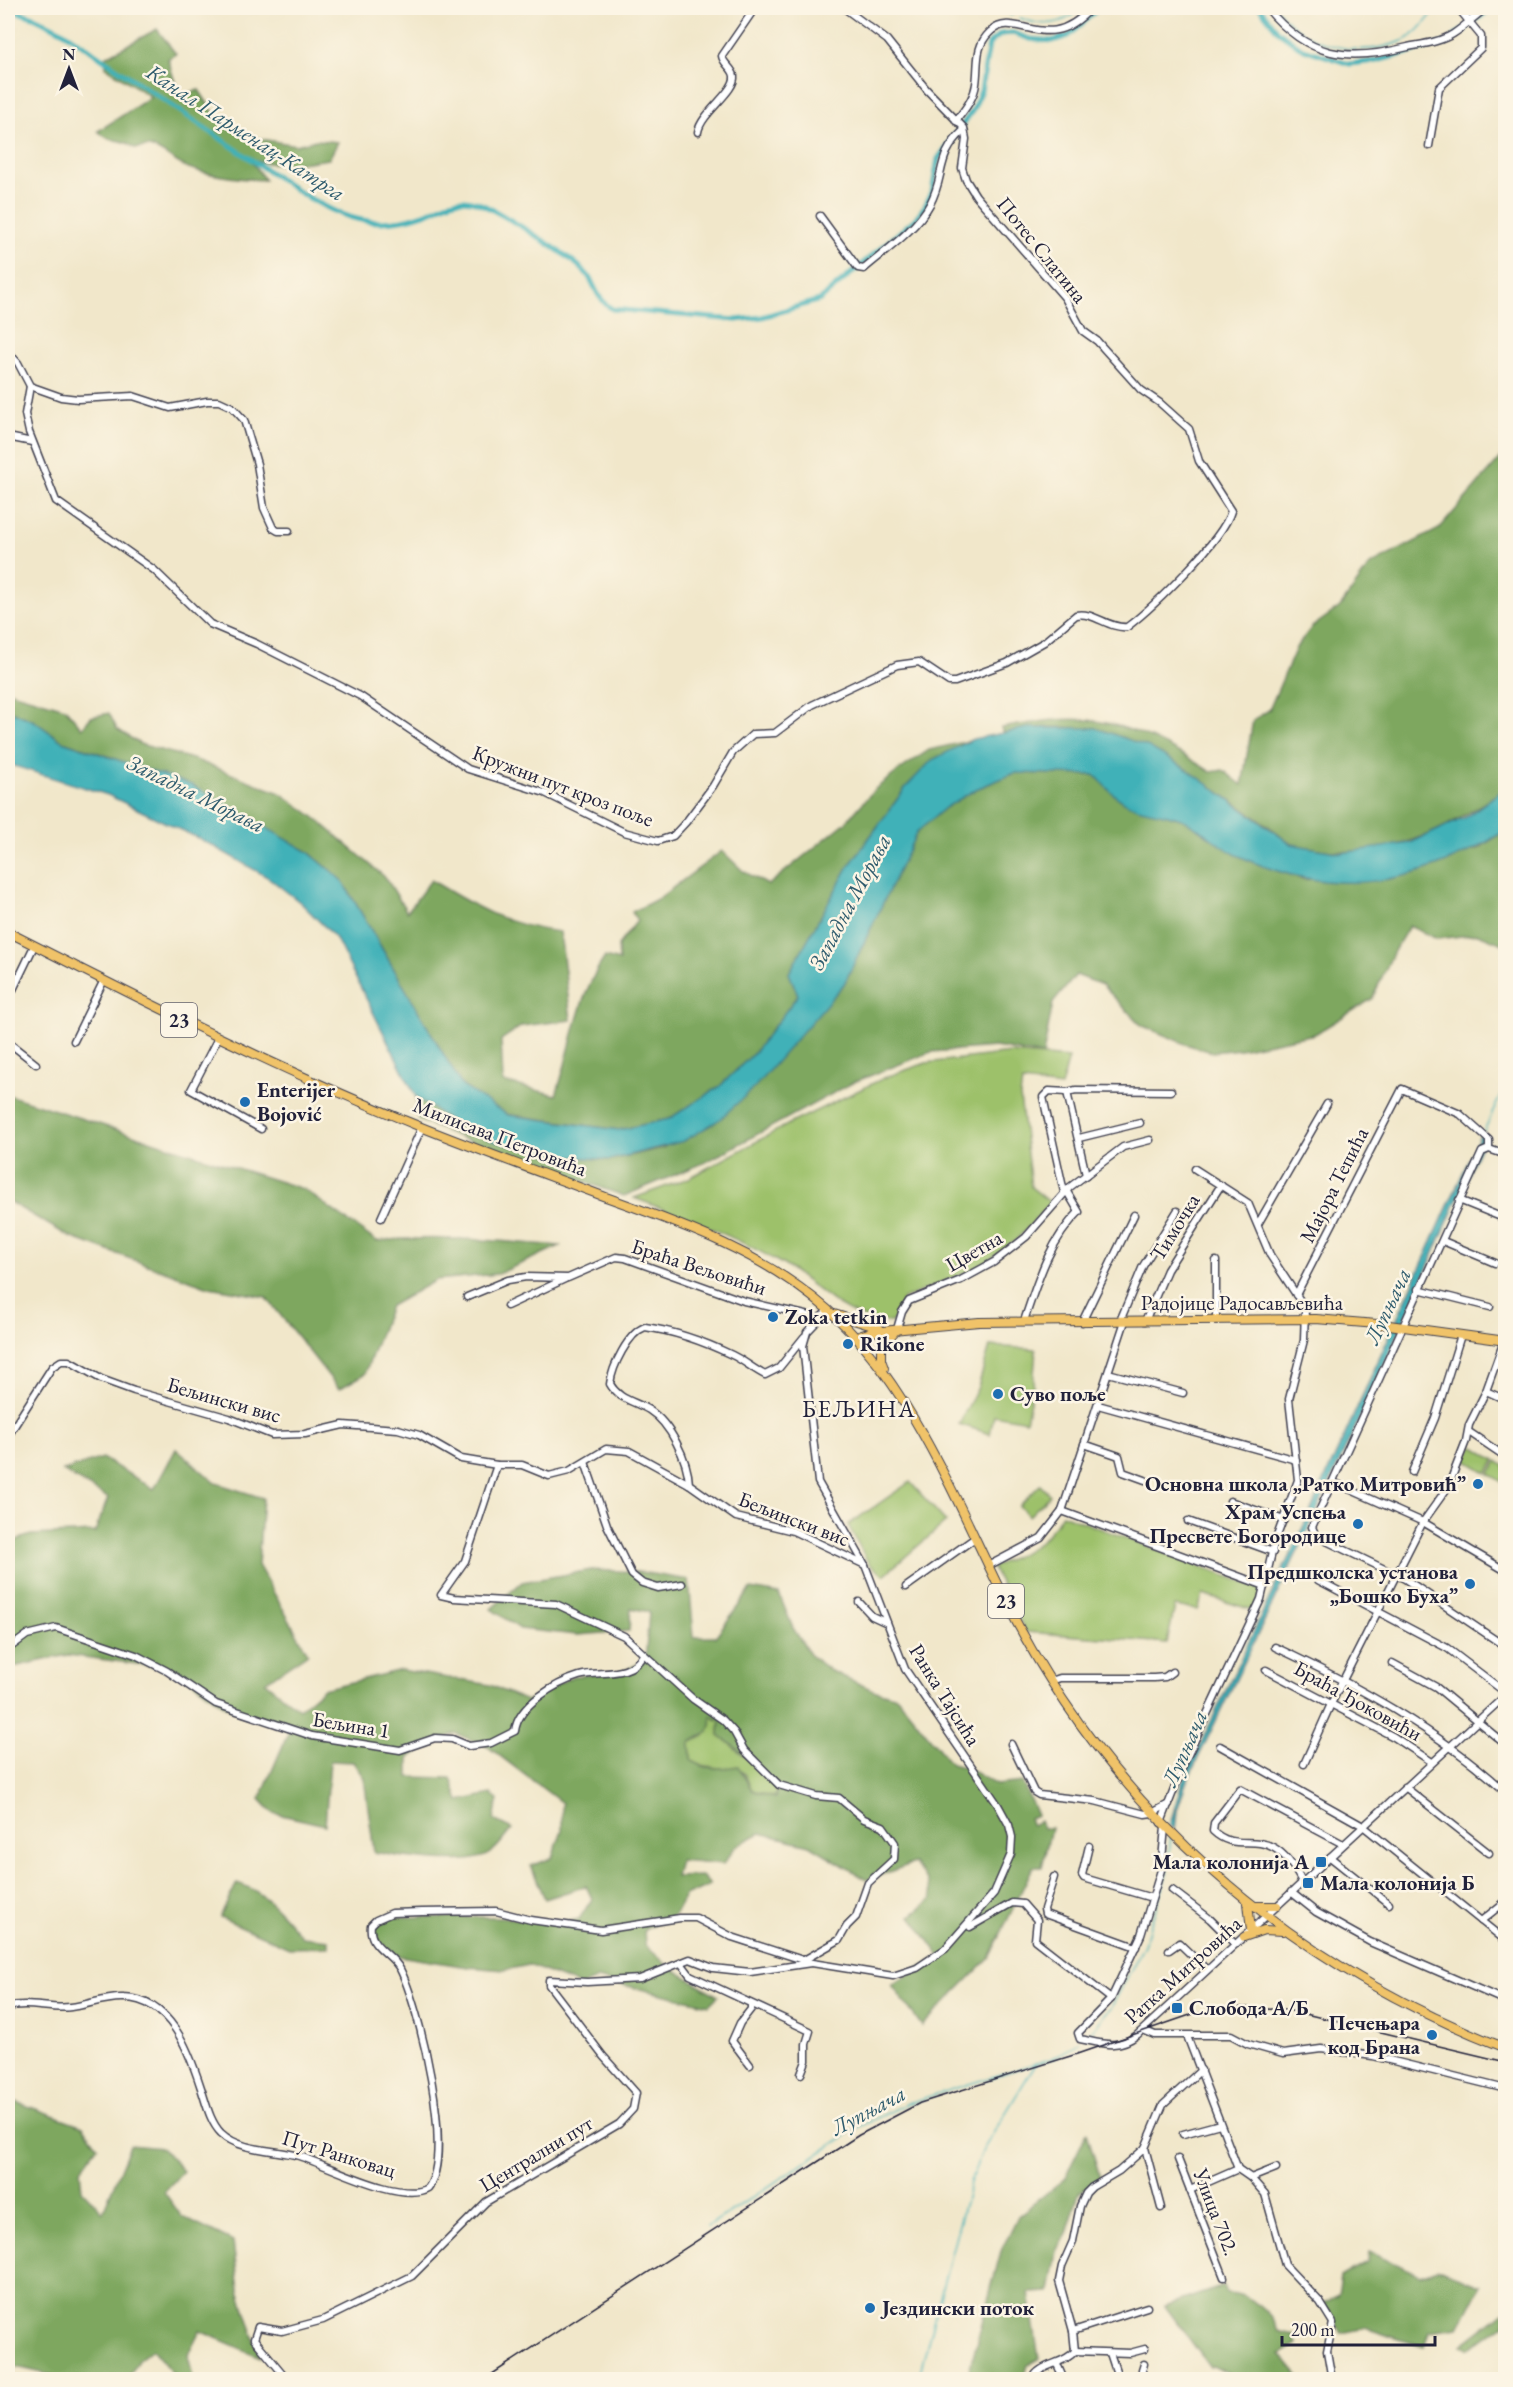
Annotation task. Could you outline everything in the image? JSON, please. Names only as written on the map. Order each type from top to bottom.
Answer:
[{"type":"main road","name":"Милисава Петровића","points":[[8,932],[103,982],[218,1038],[422,1127],[706,1234],[771,1267],[830,1312]]},
{"type":"main road","points":[[830,1312],[887,1330]]},
{"type":"main road","name":"23","points":[[830,1312],[856,1336],[887,1378],[916,1425],[1050,1681],[1095,1743],[1163,1825],[1249,1904],[1282,1929],[1381,1992],[1506,2049]]},
{"type":"main road","name":"Радојице Радосављевића","points":[[856,1336],[887,1330],[956,1323],[1306,1318],[1389,1325],[1505,1341]]},
{"type":"main road","points":[[887,1378],[881,1360],[881,1347],[897,1329]]},
{"type":"main road","points":[[1244,1937],[1264,1930],[1282,1929],[1276,1907],[1249,1904],[1251,1930]]},
{"type":"street","points":[[698,132],[700,122],[733,84],[734,74],[722,56],[755,8]]},
{"type":"street","points":[[820,216],[858,268],[864,269],[925,213],[934,195],[944,154],[964,129],[927,90],[887,40],[844,8]]},
{"type":"street","points":[[957,121],[972,99],[976,86],[979,48],[995,27],[1011,23],[1035,31],[1058,30],[1081,18],[1090,8]]},
{"type":"street","points":[[1267,8],[1279,22],[1302,41],[1319,49],[1352,57],[1373,55],[1438,40],[1453,34],[1486,8]]},
{"type":"street","points":[[1429,146],[1436,93],[1481,48],[1482,41],[1477,30],[1458,8]]},
{"type":"street","name":"Потес Слатина","points":[[964,129],[962,168],[976,196],[1065,298],[1083,331],[1097,341],[1141,390],[1160,403],[1189,429],[1199,461],[1231,511]]},
{"type":"street","points":[[8,352],[18,363],[30,386],[61,397],[78,399],[133,396],[170,408],[219,401],[232,407],[244,420],[257,464],[264,508],[273,528],[278,531],[289,531]]},
{"type":"street","name":"Кружни пут кроз поље","points":[[30,386],[25,414],[32,442],[56,501],[154,570],[210,624],[257,644],[360,696],[468,769],[545,793],[624,832],[658,840],[673,836],[686,822],[743,742],[758,732],[775,733],[812,705],[857,683],[909,662],[927,665],[949,682],[963,680],[1007,663],[1044,642],[1076,615],[1082,613],[1113,625],[1127,627],[1171,590],[1222,527],[1231,511]]},
{"type":"street","points":[[8,437],[32,442]]},
{"type":"street","points":[[8,1000],[34,946]]},
{"type":"street","points":[[8,973],[18,978]]},
{"type":"street","points":[[74,1041],[103,982]]},
{"type":"street","points":[[218,1038],[191,1088],[194,1093],[261,1129]]},
{"type":"street","points":[[8,1042],[36,1064]]},
{"type":"street","name":"Мајора Тепића","points":[[1296,1295],[1401,1090],[1460,1114],[1489,1140],[1489,1149]]},
{"type":"street","points":[[1024,1321],[1049,1254],[1069,1221],[1079,1212],[1065,1191],[1043,1097],[1049,1091],[1171,1091]]},
{"type":"street","points":[[1067,1092],[1086,1175]]},
{"type":"street","points":[[1258,1224],[1327,1104]]},
{"type":"street","points":[[1078,1138],[1140,1123]]},
{"type":"street","points":[[381,1218],[422,1127]]},
{"type":"street","name":"Цветна","points":[[897,1329],[902,1312],[909,1300],[975,1274],[1008,1252],[1032,1230],[1065,1191],[1123,1147],[1150,1140]]},
{"type":"street","points":[[1506,1155],[1489,1149],[1482,1152],[1337,1468],[1312,1532],[1397,1575],[1455,1611],[1506,1647]]},
{"type":"street","points":[[964,1930],[1012,1903],[1023,1904],[1037,1920],[1035,1940],[1111,1999],[1136,1947],[1161,1870],[1163,1825],[1169,1804],[1185,1761],[1266,1586],[1273,1552],[1298,1486],[1289,1399],[1303,1345],[1306,1318],[1304,1305],[1270,1255],[1248,1203],[1195,1169]]},
{"type":"street","name":"Тимочка","points":[[1145,1320],[1167,1270],[1221,1185]]},
{"type":"street","points":[[1459,1200],[1506,1219]]},
{"type":"street","name":"Радојице Радосављевића","points":[[1123,1321],[1143,1266],[1177,1211]]},
{"type":"street","points":[[1082,1322],[1134,1215]]},
{"type":"street","points":[[1443,1241],[1495,1263]]},
{"type":"street","name":"Браћа Вељовићи","points":[[467,1297],[508,1280],[526,1277],[568,1278],[616,1257],[625,1258],[744,1301],[819,1318]]},
{"type":"street","points":[[1216,1262],[1216,1320]]},
{"type":"street","points":[[507,1306],[568,1278]]},
{"type":"street","points":[[1418,1289],[1490,1307]]},
{"type":"street","points":[[689,1484],[686,1467],[666,1425],[647,1408],[616,1393],[610,1384],[612,1374],[634,1334],[645,1327],[700,1342],[734,1355],[765,1375],[779,1368],[819,1318],[830,1312]]},
{"type":"street","points":[[988,1566],[1041,1538],[1062,1511],[1098,1405],[1123,1321]]},
{"type":"street","points":[[1412,1472],[1435,1418],[1461,1335]]},
{"type":"street","name":"Ранка Тајсића","points":[[372,1925],[387,1914],[422,1912],[506,1912],[531,1920],[601,1929],[680,1918],[696,1918],[732,1937],[812,1963],[872,1974],[904,1974],[924,1965],[964,1930],[1001,1879],[1011,1854],[1011,1833],[998,1804],[905,1669],[865,1565],[818,1482],[804,1365],[804,1336]]},
{"type":"street","points":[[1304,1764],[1331,1704],[1423,1522],[1448,1487],[1469,1432],[1468,1425],[1486,1391],[1505,1341]]},
{"type":"street","name":"Бељински вис","points":[[8,1436],[52,1367],[61,1361],[69,1361],[101,1379],[229,1418],[272,1435],[305,1434],[343,1425],[398,1429],[419,1435],[461,1459],[497,1465],[522,1465],[549,1476],[569,1471],[606,1449],[621,1449],[642,1456],[736,1516],[793,1531],[865,1565]]},
{"type":"street","points":[[1108,1373],[1183,1393]]},
{"type":"street","points":[[1486,1391],[1506,1400]]},
{"type":"street","points":[[1098,1405],[1296,1460]]},
{"type":"street","points":[[1469,1432],[1506,1457]]},
{"type":"street","points":[[1084,1444],[1119,1456],[1123,1472],[1145,1480]]},
{"type":"street","points":[[585,1462],[612,1536],[632,1575],[642,1583],[658,1588],[682,1584]]},
{"type":"street","points":[[497,1465],[465,1561],[441,1595],[454,1598],[556,1604],[611,1629],[624,1636],[693,1699],[723,1720],[734,1732],[744,1750],[779,1785],[816,1796],[839,1798],[864,1819],[883,1826],[890,1834],[895,1843],[894,1859],[868,1883],[856,1917],[832,1947],[816,1952],[804,1960]]},
{"type":"street","points":[[1333,1482],[1423,1522],[1506,1571]]},
{"type":"street","points":[[1230,1501],[1284,1521]]},
{"type":"street","points":[[1062,1511],[1266,1586]]},
{"type":"street","points":[[1188,1521],[1273,1552]]},
{"type":"street","points":[[906,1587],[975,1538]]},
{"type":"street","points":[[1318,1580],[1447,1648],[1506,1694]]},
{"type":"street","points":[[859,1602],[872,1616],[886,1623]]},
{"type":"street","name":"Бељина 1","points":[[8,1649],[27,1635],[56,1628],[136,1655],[216,1704],[312,1736],[400,1750],[435,1738],[452,1739],[469,1746],[506,1738],[515,1731],[517,1719],[548,1691],[579,1676],[611,1674],[624,1670],[640,1660],[643,1655]]},
{"type":"street","points":[[1275,1647],[1394,1708],[1450,1746],[1506,1792]]},
{"type":"street","points":[[1392,1664],[1431,1683],[1506,1745]]},
{"type":"street","name":"Браћа Ђоковићи","points":[[1266,1670],[1394,1737],[1432,1762]]},
{"type":"street","points":[[1050,1681],[1060,1678],[1154,1678],[1165,1677],[1172,1672]]},
{"type":"street","name":"Ратка Митровића","points":[[1111,1999],[1078,2033],[1080,2039],[1104,2045],[1121,2044],[1143,2030],[1506,1694]]},
{"type":"street","points":[[1011,1744],[1034,1792],[1039,1796],[1095,1801],[1141,1813],[1152,1813],[1169,1804]]},
{"type":"street","points":[[1220,1746],[1298,1787],[1363,1826],[1506,1941]]},
{"type":"street","points":[[1405,1787],[1489,1853]]},
{"type":"street","points":[[1302,1882],[1288,1857],[1273,1846],[1225,1838],[1213,1832],[1214,1823],[1240,1789],[1343,1844]]},
{"type":"street","points":[[1089,1846],[1082,1875],[1084,1878],[1152,1898]]},
{"type":"street","points":[[1330,1857],[1389,1904]]},
{"type":"street","points":[[1054,1877],[1044,1909],[1045,1914],[1136,1947]]},
{"type":"street","points":[[1172,1890],[1210,1918],[1235,1944]]},
{"type":"street","points":[[1291,1892],[1316,1912],[1370,1942],[1506,2001]]},
{"type":"street","points":[[1481,1921],[1506,1901]]},
{"type":"street","name":"Пут Ранковац","points":[[8,2007],[17,2004],[69,2007],[117,1998],[140,2001],[165,2016],[183,2041],[212,2119],[224,2136],[244,2145],[303,2157],[370,2183],[408,2192],[421,2192],[428,2188],[434,2179],[437,2154],[432,2088],[420,2022],[399,1968],[373,1939],[372,1925]]},
{"type":"street","points":[[1169,1950],[1179,1943],[1207,1970]]},
{"type":"street","name":"Ранка Тајсића","points":[[681,1963],[690,1959],[713,1968],[750,1972],[812,1963]]},
{"type":"street","points":[[681,1963],[690,1975],[810,2031],[806,2044],[806,2061],[801,2074]]},
{"type":"street","name":"Централни пут","points":[[288,2379],[254,2339],[258,2327],[282,2331],[323,2320],[412,2276],[486,2202],[619,2124],[633,2109],[636,2093],[603,2056],[555,1994],[549,1985],[549,1980],[587,1982],[640,1979],[681,1963]]},
{"type":"street","points":[[750,2065],[732,2042],[740,2023],[751,2009],[751,2004]]},
{"type":"street","points":[[1143,2030],[1152,2035],[1231,2035],[1248,2044],[1282,2054],[1321,2049],[1373,2056],[1506,2090]]},
{"type":"street","points":[[1188,2036],[1238,2169],[1251,2178],[1265,2194],[1285,2265],[1320,2302],[1333,2323],[1327,2351],[1332,2379]]},
{"type":"street","points":[[1032,2379],[1036,2372],[1070,2358],[1075,2351],[1073,2331],[1059,2282],[1062,2266],[1073,2241],[1080,2206],[1086,2193],[1119,2171],[1145,2148],[1163,2105],[1201,2070]]},
{"type":"street","points":[[1183,2134],[1220,2124]]},
{"type":"street","points":[[1145,2148],[1161,2208]]},
{"type":"street","name":"Улица 702.","points":[[1178,2159],[1224,2277]]},
{"type":"street","points":[[1251,2178],[1276,2168]]},
{"type":"street","points":[[1190,2190],[1238,2169]]},
{"type":"street","points":[[1073,2331],[1147,2307]]},
{"type":"street","points":[[1075,2351],[1110,2353],[1145,2349]]},
{"type":"street","points":[[1110,2353],[1119,2379]]},
{"type":"street","points":[[1057,2364],[1064,2379]]},
{"type":"street","points":[[1139,2379],[1144,2364]]},
{"type":"green space","points":[[157,29],[176,54],[168,59],[179,96],[199,90],[219,121],[249,137],[296,145],[316,140],[338,142],[329,159],[279,164],[250,159],[265,180],[235,178],[195,170],[181,165],[154,148],[135,148],[102,135],[98,131],[151,97],[106,67],[105,57]]},
{"type":"green space","points":[[1505,453],[1505,788],[1462,817],[1417,839],[1368,851],[1343,852],[1299,846],[1286,841],[1265,823],[1200,779],[1142,746],[1112,735],[1080,728],[1044,727],[1004,733],[1001,728],[1067,719],[1105,723],[1153,739],[1211,772],[1223,770],[1242,785],[1253,720],[1269,710],[1297,646],[1312,627],[1340,607],[1370,565],[1439,529]]},
{"type":"green space","points":[[8,691],[65,708],[82,728],[91,717],[109,713],[117,729],[140,744],[196,760],[280,793],[313,816],[386,878],[407,912],[431,880],[492,914],[524,925],[560,932],[571,1020],[522,1026],[501,1040],[503,1082],[556,1095],[587,990],[605,957],[619,961],[618,945],[637,921],[632,912],[659,898],[722,851],[743,871],[768,885],[846,822],[875,789],[901,769],[929,750],[973,740],[933,760],[906,787],[849,866],[789,973],[798,995],[754,1053],[719,1087],[669,1119],[619,1130],[505,1114],[462,1086],[342,880],[307,851],[111,757],[62,741],[34,721],[8,710]]},
{"type":"green space","points":[[1015,773],[1095,775],[1122,801],[1185,820],[1235,854],[1305,880],[1478,849],[1505,831],[1505,945],[1478,934],[1437,939],[1409,926],[1394,951],[1372,999],[1315,1034],[1240,1049],[1212,1052],[1185,1044],[1141,1025],[1102,985],[1076,975],[1053,1003],[1043,1055],[995,1047],[931,1052],[854,1082],[706,1162],[624,1196],[472,1142],[418,1120],[416,1097],[451,1121],[493,1141],[552,1155],[610,1160],[663,1148],[812,1019],[844,984],[917,832],[945,808],[976,789]]},
{"type":"green space","points":[[1011,1053],[1069,1058],[1061,1087],[1022,1082],[1020,1096],[1031,1187],[1051,1203],[1016,1240],[979,1267],[903,1299],[892,1322],[861,1317],[834,1302],[784,1265],[748,1245],[634,1198],[689,1178],[789,1124],[886,1077],[926,1063]]},
{"type":"green space","points":[[8,1095],[303,1189],[376,1241],[445,1239],[560,1246],[498,1274],[436,1280],[390,1306],[365,1374],[339,1389],[266,1297],[209,1287],[70,1237],[8,1201]]},
{"type":"green space","points":[[990,1346],[1036,1349],[1033,1387],[1026,1421],[994,1415],[990,1434],[959,1424],[978,1387]]},
{"type":"green space","points":[[1473,1446],[1495,1460],[1487,1473],[1465,1460]]},
{"type":"green space","points":[[176,1449],[216,1483],[263,1498],[258,1565],[308,1653],[265,1682],[299,1709],[323,1689],[401,1670],[490,1685],[527,1701],[573,1676],[619,1673],[645,1661],[649,1612],[631,1608],[629,1631],[577,1635],[520,1629],[491,1609],[522,1582],[591,1570],[640,1572],[689,1580],[694,1637],[715,1637],[751,1589],[779,1594],[793,1628],[811,1656],[831,1671],[873,1690],[897,1697],[951,1764],[967,1768],[996,1785],[1022,1782],[1037,1815],[1029,1818],[1032,1826],[1040,1821],[1043,1828],[1051,1828],[1042,1867],[1033,1867],[989,1958],[922,2026],[892,1985],[940,1956],[911,1916],[932,1899],[927,1880],[914,1863],[867,1880],[810,1845],[760,1833],[736,1846],[723,1864],[680,1860],[676,1877],[702,1876],[710,1885],[685,1896],[674,1916],[644,1930],[645,1945],[668,1966],[718,1996],[709,2005],[597,1979],[581,1986],[529,1965],[505,1970],[468,1967],[399,1956],[376,1941],[374,1925],[387,1917],[503,1917],[554,1924],[579,1919],[592,1899],[586,1886],[545,1899],[531,1866],[552,1858],[562,1830],[562,1803],[488,1747],[455,1733],[409,1757],[409,1777],[451,1778],[459,1801],[491,1794],[498,1799],[494,1820],[512,1829],[490,1853],[467,1860],[434,1860],[374,1852],[364,1778],[353,1762],[330,1761],[325,1825],[273,1813],[260,1799],[289,1731],[226,1707],[176,1669],[68,1655],[8,1668],[8,1543],[31,1535],[95,1532],[108,1498],[63,1471],[102,1458],[154,1489]],"holes":[[[711,1716],[720,1721],[719,1735],[745,1755],[769,1781],[778,1784],[775,1798],[752,1790],[738,1766],[707,1767],[691,1760],[690,1743],[709,1730]]]},
{"type":"green space","points":[[1497,1461],[1505,1466],[1505,1484],[1489,1474]]},
{"type":"green space","points":[[910,1482],[946,1522],[884,1575],[869,1564],[848,1525]]},
{"type":"green space","points":[[1040,1485],[1050,1495],[1029,1516],[1019,1506]]},
{"type":"green space","points":[[1062,1514],[1263,1590],[1253,1610],[1203,1595],[1198,1610],[1175,1606],[1167,1643],[1026,1632],[992,1567],[1024,1552],[1040,1541]]},
{"type":"green space","points":[[710,1716],[720,1721],[719,1735],[778,1784],[775,1798],[752,1790],[744,1773],[696,1764],[691,1760],[690,1743],[704,1736]]},
{"type":"green space","points":[[237,1883],[265,1898],[302,1937],[329,1940],[329,1947],[289,1948],[220,1917]]},
{"type":"green space","points":[[8,2099],[83,2126],[98,2146],[80,2171],[82,2190],[103,2212],[130,2145],[162,2148],[183,2171],[164,2192],[182,2217],[233,2242],[239,2290],[260,2357],[200,2331],[188,2355],[193,2378],[177,2379],[152,2349],[140,2359],[127,2379],[59,2379],[55,2376],[8,2365]]},
{"type":"green space","points":[[1087,2133],[1100,2177],[1079,2193],[1067,2234],[1057,2251],[1050,2292],[1029,2293],[1039,2359],[1028,2365],[1024,2379],[967,2379],[1001,2251],[1018,2216],[1064,2179]]},
{"type":"green space","points":[[1369,2252],[1420,2275],[1438,2269],[1481,2285],[1459,2327],[1429,2331],[1424,2347],[1365,2328],[1342,2333],[1323,2304],[1338,2295],[1341,2277],[1368,2261]]},
{"type":"green space","points":[[1224,2286],[1227,2293],[1243,2296],[1258,2304],[1271,2317],[1279,2331],[1294,2335],[1297,2344],[1280,2354],[1301,2379],[1238,2379],[1213,2366],[1210,2367],[1165,2306]]},
{"type":"green space","points":[[1505,2312],[1505,2323],[1469,2349],[1462,2344]]},
{"type":"water","name":"Западна Морава","points":[[8,710],[34,721],[62,741],[192,785],[307,851],[342,880],[462,1086],[508,1115],[619,1130],[669,1119],[719,1087],[754,1053],[798,995],[789,973],[849,866],[906,787],[932,760],[973,739],[1028,728],[1096,728],[1149,747],[1188,770],[1291,844],[1341,853],[1410,843],[1466,817],[1505,788],[1505,831],[1440,865],[1407,875],[1373,881],[1340,882],[1305,878],[1271,869],[1235,854],[1186,821],[1128,804],[1114,795],[1095,775],[1015,773],[976,789],[945,808],[917,832],[844,984],[754,1088],[719,1120],[684,1141],[610,1160],[553,1155],[493,1141],[451,1121],[416,1097],[335,937],[301,903],[269,878],[206,842],[108,795],[8,764]]},
{"type":"water","points":[[1480,1135],[1484,1138],[1401,1328],[1308,1530],[1186,1783],[1177,1810],[1175,1830],[1170,1824],[1182,1783],[1306,1521]]},
{"type":"waterway","points":[[995,8],[1012,15]]},
{"type":"waterway","points":[[1020,18],[1036,23],[1052,23],[1067,18],[1080,8]]},
{"type":"waterway","name":"Канал Парменац-Катрга","points":[[8,9],[34,17],[62,31],[299,192],[344,215],[359,220],[389,222],[424,214],[455,201],[468,200],[514,222],[575,263],[587,275],[601,299],[612,309],[736,320],[762,317],[820,300],[915,219],[932,192],[938,159],[973,110],[981,91],[989,44],[1001,34],[1013,33],[1030,39],[1052,41],[1068,36],[1099,8]]},
{"type":"waterway","name":"Канал Парменац-Катрга","points":[[1260,8],[1278,31],[1301,48],[1349,64],[1376,61],[1446,43],[1492,8]]},
{"type":"waterway","points":[[1276,8],[1289,21],[1318,41],[1352,49],[1387,46],[1405,40],[1418,30],[1437,8]]},
{"type":"waterway","name":"Лупњача","points":[[1484,1131],[1506,1084]]},
{"type":"waterway","name":"Лупњача","points":[[1086,2038],[1111,2008],[1144,1945],[1167,1873],[1171,1836]]},
{"type":"waterway","name":"Лупњача","points":[[707,2227],[859,2127],[908,2103],[1053,2058],[1080,2042]]},
{"type":"waterway","points":[[918,2380],[971,2179],[983,2150],[1036,2063]]},
{"type":"railway","points":[[483,2380],[859,2135],[920,2103],[1077,2054],[1193,2014],[1243,2007],[1293,2011],[1506,2062]]},
{"type":"place","name":"Enterijer Bojović","points":[[245,1102]]},
{"type":"place","name":"Zoka tetkin","points":[[773,1317]]},
{"type":"place","name":"Rikone","points":[[848,1344]]},
{"type":"place","name":"Суво поље","points":[[998,1394]]},
{"type":"place","name":"Основна школа „Ратко Митровић”","points":[[1478,1484]]},
{"type":"place","name":"Храм Успења Пресвете Богородице","points":[[1358,1524]]},
{"type":"place","name":"Предшколска установа „Бошко Буха”","points":[[1470,1584]]},
{"type":"place","name":"Мала колонија А","points":[[1321,1862]]},
{"type":"place","name":"Мала колонија Б","points":[[1308,1883]]},
{"type":"place","name":"Слобода А/Б","points":[[1177,2008]]},
{"type":"place","name":"Печењара код Брана","points":[[1432,2035]]},
{"type":"place","name":"Јездински поток","points":[[870,2308]]},
{"type":"district","name":"БЕЉИНА","points":[[859,1409]]}]
